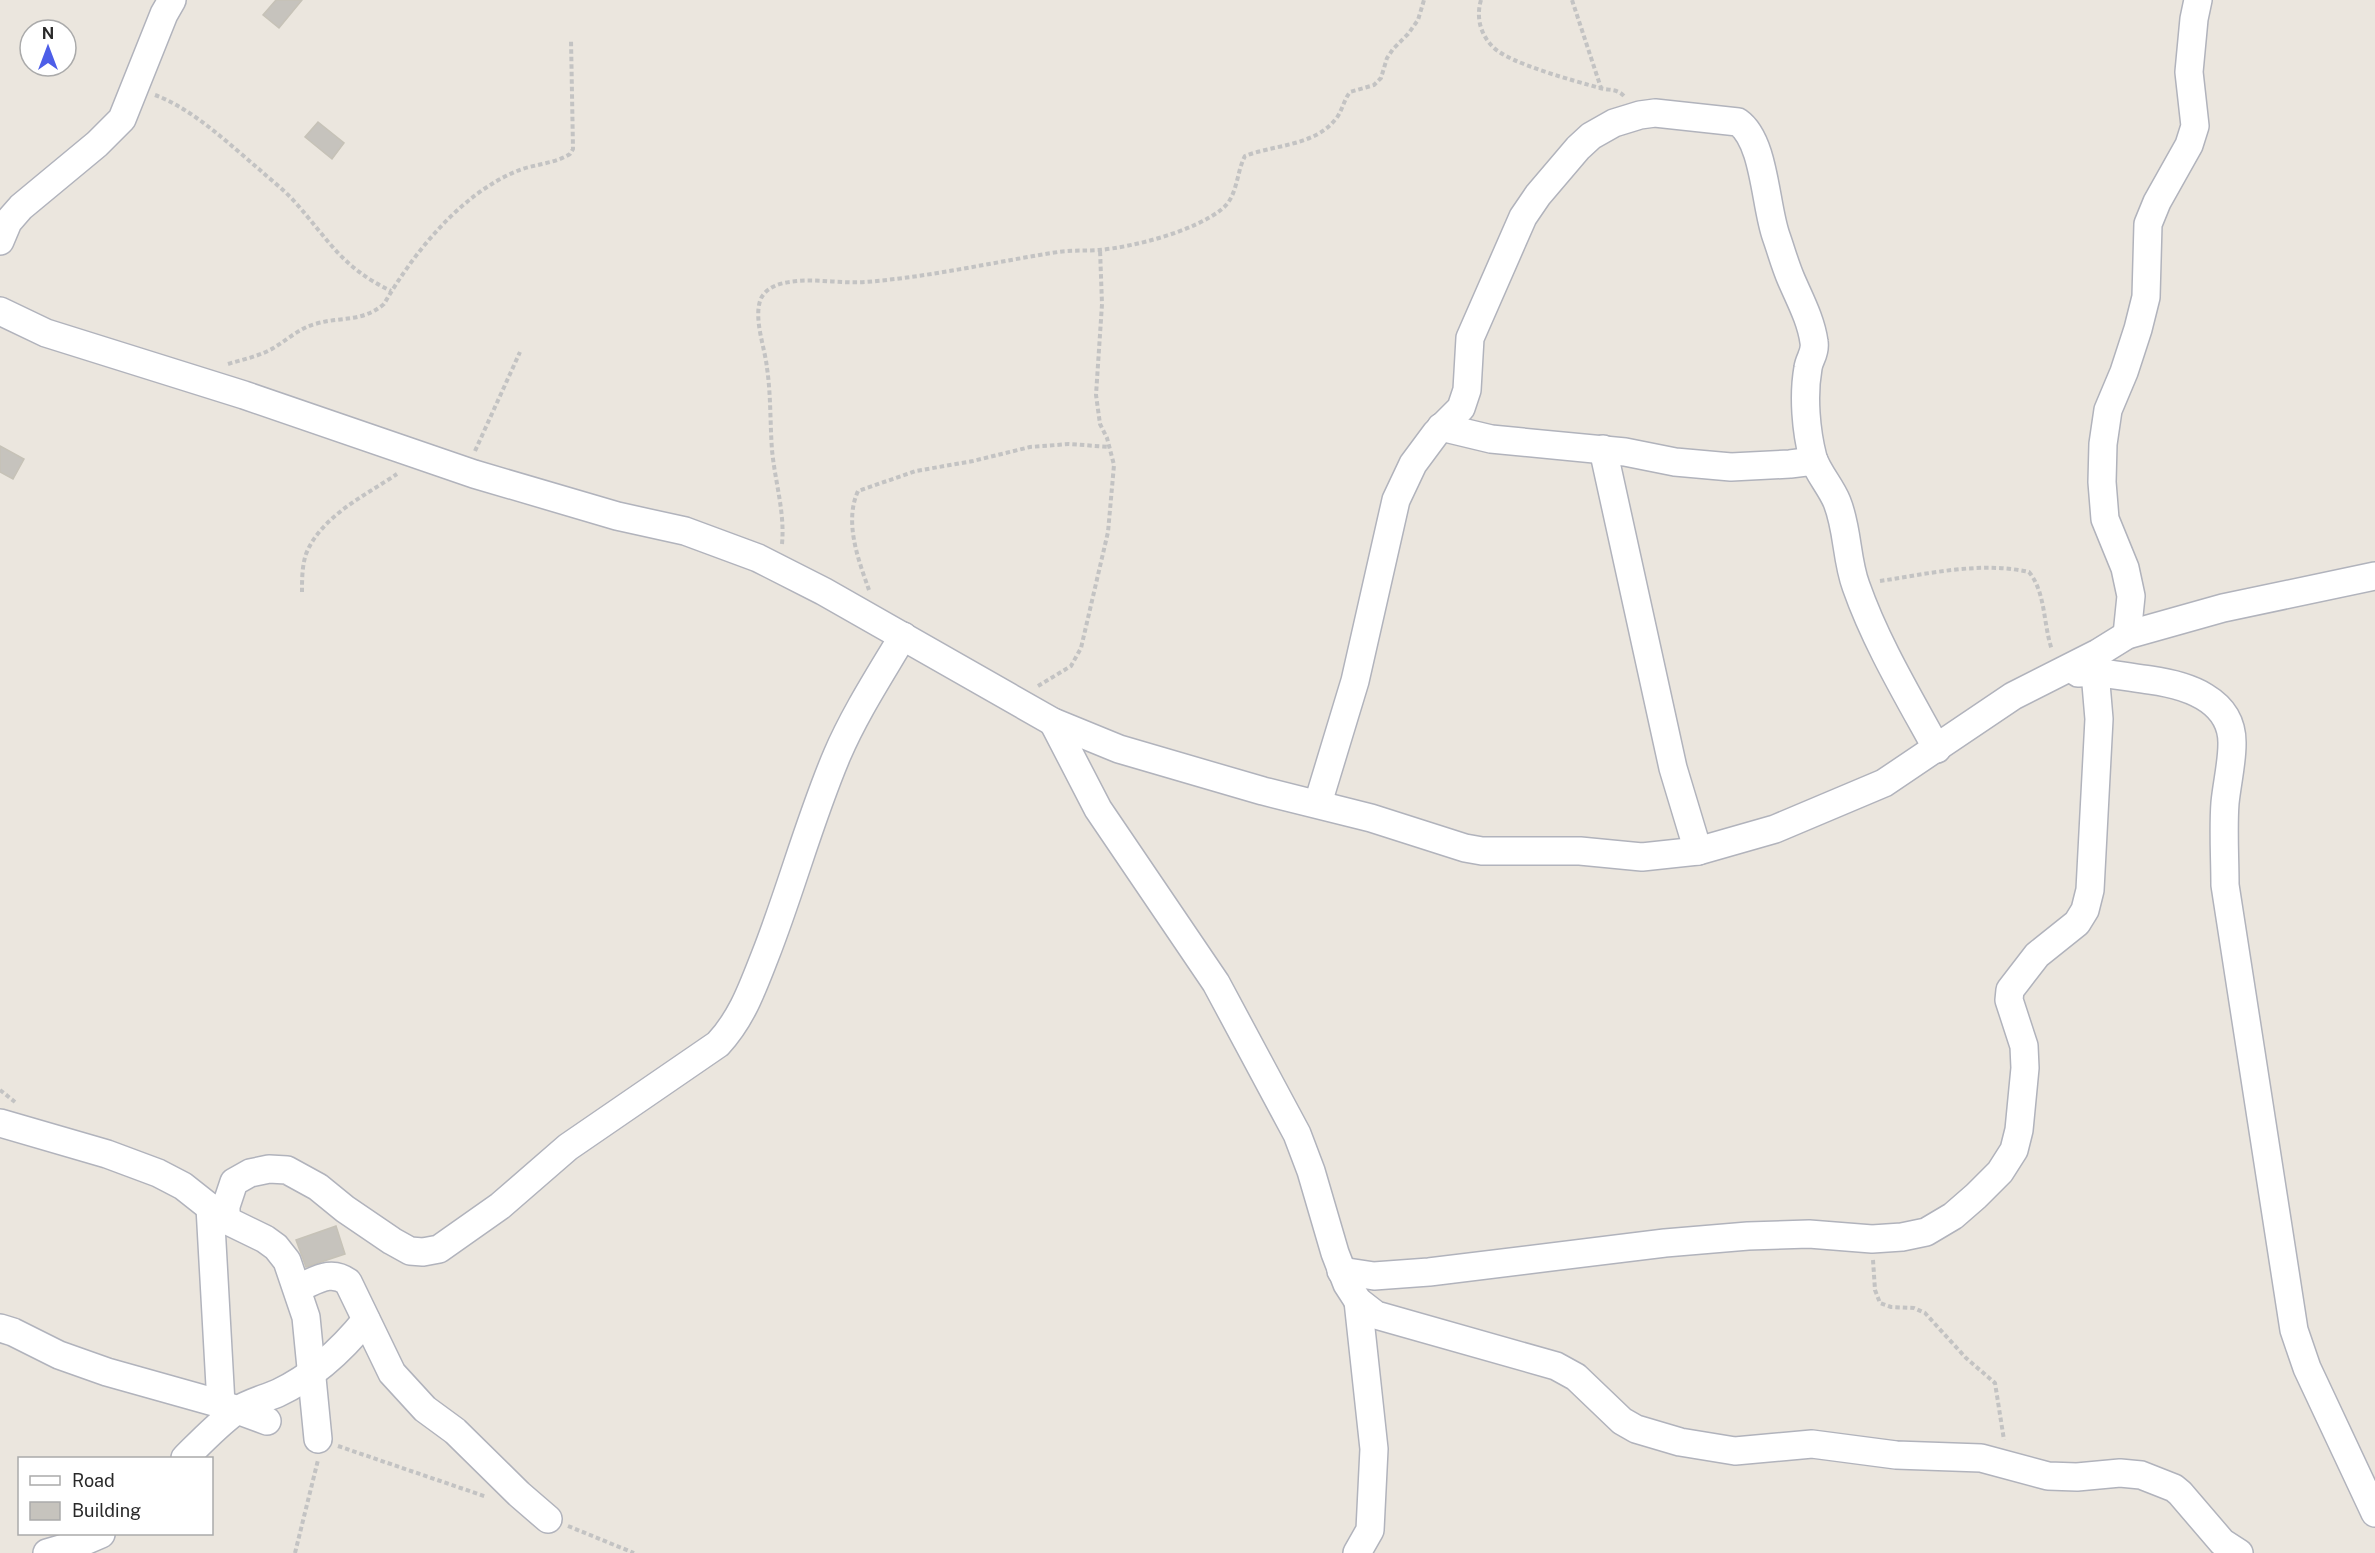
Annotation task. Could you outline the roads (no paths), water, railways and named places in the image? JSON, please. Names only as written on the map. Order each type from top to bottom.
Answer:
[{"type":"street","points":[[0,241],[8,222],[21,207],[117,125],[126,111],[164,14],[172,0]]},
{"type":"street","points":[[2127,635],[2130,585],[2105,519],[2102,482],[2103,444],[2108,410],[2124,372],[2146,297],[2148,224],[2157,202],[2189,145],[2195,126],[2189,72],[2198,0]]},
{"type":"street","points":[[1318,803],[1355,681],[1396,500],[1413,464],[1441,427],[1461,408],[1467,390],[1470,338],[1523,218],[1565,162],[1591,136],[1614,123],[1655,113],[1738,122],[1748,133],[1757,152],[1773,228],[1808,319],[1815,344],[1814,353],[1808,365],[1806,385],[1809,433],[1814,461],[1837,503],[1855,585],[1898,678],[1937,749]]},
{"type":"street","points":[[0,311],[46,333],[187,376],[467,471],[608,514],[684,531],[758,558],[903,636],[1053,722],[1119,749],[1263,791],[1318,803],[1448,844],[1482,851],[1580,851],[1642,857],[1698,851],[1755,836],[1884,783],[2013,696],[2127,635],[2223,608],[2375,576]]},
{"type":"street","points":[[1441,427],[1491,439],[1604,449],[1675,462],[1731,467],[1814,461]]},
{"type":"street","points":[[1604,449],[1673,768],[1698,851]]},
{"type":"street","points":[[218,1213],[226,1206],[234,1182],[250,1173],[269,1169],[287,1170],[318,1187],[364,1222],[410,1251],[423,1252],[439,1249],[500,1206],[568,1147],[718,1044],[735,1026],[755,981],[778,923],[837,755],[860,708],[903,636]]},
{"type":"street","points":[[2056,674],[2095,672],[2177,684],[2198,692],[2213,702],[2230,728],[2233,742],[2224,814],[2225,885],[2294,1330],[2307,1368],[2323,1397],[2375,1513]]},
{"type":"street","points":[[1341,1271],[1374,1276],[1429,1272],[1665,1243],[1748,1236],[1809,1234],[1872,1239],[1902,1237],[1926,1232],[1953,1216],[2000,1172],[2014,1150],[2019,1130],[2025,1068],[2024,1046],[2009,1000],[2010,990],[2037,955],[2077,923],[2085,910],[2090,890],[2099,719],[2095,672]]},
{"type":"street","points":[[1053,722],[1098,809],[1216,983],[1297,1134],[1311,1171],[1341,1271],[1358,1301],[1376,1316],[1556,1366],[1576,1377],[1622,1421],[1636,1429],[1680,1442],[1735,1451],[1812,1444],[1896,1455],[1981,1458],[2048,1476],[2120,1473],[2141,1475],[2174,1488],[2222,1542],[2239,1553]]},
{"type":"street","points":[[0,1123],[106,1154],[158,1173],[183,1186],[218,1213],[265,1239],[276,1248],[287,1261],[306,1317],[318,1438]]},
{"type":"street","points":[[218,1213],[229,1407]]},
{"type":"street","points":[[298,1288],[326,1276],[339,1276],[348,1282],[392,1373],[425,1409],[455,1431],[548,1519]]},
{"type":"street","points":[[1357,1553],[1370,1530],[1374,1449],[1358,1301]]},
{"type":"street","points":[[186,1457],[229,1407],[279,1392],[312,1373],[344,1347],[366,1320]]},
{"type":"street","points":[[0,1328],[59,1355],[229,1407],[267,1421]]},
{"type":"street","points":[[47,1553],[72,1546],[97,1535]]}]
